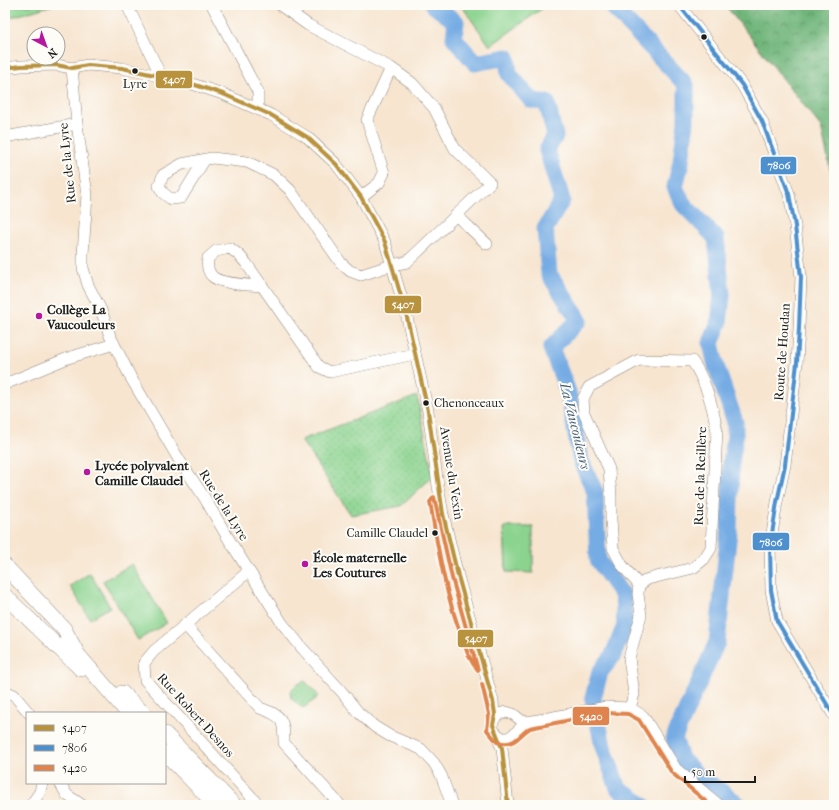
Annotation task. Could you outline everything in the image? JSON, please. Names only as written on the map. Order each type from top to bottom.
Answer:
[{"type":"main road","points":[[5,566],[64,630],[78,655],[125,712]]},
{"type":"main road","points":[[5,580],[78,655],[142,712]]},
{"type":"main road","points":[[5,596],[125,712]]},
{"type":"main road","points":[[166,735],[234,805]]},
{"type":"main road","points":[[166,754],[216,805]]},
{"type":"street","points":[[127,5],[161,76]]},
{"type":"street","points":[[212,5],[258,92],[258,109]]},
{"type":"street","points":[[205,159],[212,158],[247,162],[274,175],[290,190],[341,263],[350,271],[361,275],[406,262],[490,183],[455,149],[434,108],[412,83],[391,68],[308,25],[280,5]]},
{"type":"street","name":"Route de Houdan","points":[[679,5],[742,85],[762,120],[789,194],[795,226],[801,277],[799,328],[797,363],[785,465],[777,502],[770,547],[771,590],[777,621],[834,716]]},
{"type":"street","name":"Avenue du Vexin","points":[[5,68],[42,65],[56,65],[72,68],[88,65],[122,68],[183,81],[223,94],[272,115],[307,137],[336,164],[361,197],[385,242],[406,313],[428,411],[443,514],[458,576],[493,701],[494,719]]},
{"type":"street","name":"Rue de la Lyre","points":[[72,68],[77,124],[87,195],[83,268],[88,285],[101,310],[114,344],[131,378],[178,458],[282,622],[354,708],[375,727],[390,736],[421,749],[434,763],[441,775],[452,805]]},
{"type":"street","points":[[361,197],[379,183],[384,173],[367,120],[391,68]]},
{"type":"street","points":[[5,137],[77,124]]},
{"type":"street","points":[[456,214],[487,244]]},
{"type":"street","points":[[262,286],[220,281],[212,277],[207,267],[208,258],[216,251],[230,248],[239,255],[246,263],[319,367],[330,372],[416,354]]},
{"type":"street","points":[[5,384],[68,358],[114,344]]},
{"type":"street","name":"Rue de la Reillère","points":[[639,360],[692,361],[700,373],[715,416],[717,431],[711,548],[704,559],[693,568],[648,579],[639,585],[622,565],[613,548],[609,469],[584,413],[583,399],[589,387],[639,360]]},
{"type":"street","name":"Rue Robert Desnos","points":[[249,571],[154,650],[144,663],[145,680],[259,805]]},
{"type":"street","points":[[630,708],[634,694],[629,658],[641,615],[638,594],[639,585]]},
{"type":"street","points":[[185,625],[260,708],[277,714],[284,726],[284,743],[340,805]]},
{"type":"street","points":[[5,691],[14,695],[28,712]]},
{"type":"street","points":[[493,701],[499,707],[522,721],[528,722],[606,707],[630,708],[643,716],[676,769],[719,805]]},
{"type":"street","points":[[508,805],[502,748],[493,725],[494,719],[499,714],[511,714]]},
{"type":"street","points":[[511,714],[518,723],[518,730]]},
{"type":"street","points":[[502,748],[504,743],[509,738],[528,722]]},
{"type":"street","points":[[495,732],[500,737],[509,738]]},
{"type":"street","points":[[31,805],[40,792],[42,784]]},
{"type":"street","points":[[61,784],[67,795],[82,805]]},
{"type":"green space","points":[[5,5],[53,5],[5,19]]},
{"type":"green space","points":[[461,5],[547,5],[490,46]]},
{"type":"green space","points":[[725,5],[834,5],[834,187],[821,127]]},
{"type":"green space","points":[[417,396],[433,476],[401,506],[351,515],[301,440]]},
{"type":"green space","points":[[834,399],[834,429],[830,423]]},
{"type":"green space","points":[[504,527],[533,527],[533,573],[506,572]]},
{"type":"green space","points":[[132,564],[167,623],[138,640],[103,581]]},
{"type":"green space","points":[[90,573],[110,607],[90,619],[70,586]]},
{"type":"green space","points":[[305,681],[318,695],[316,699],[303,708],[291,698],[290,691],[296,685]]},
{"type":"waterway","name":"La Vaucouleurs","points":[[433,5],[456,22],[454,38],[475,63],[507,57],[509,74],[531,100],[547,103],[555,136],[547,150],[562,200],[545,229],[549,274],[579,320],[551,348],[568,392],[581,461],[595,492],[598,560],[623,596],[625,626],[612,657],[600,672],[593,698],[603,747],[618,788],[643,805]]},
{"type":"waterway","name":"La Vaucouleurs","points":[[611,5],[686,85],[686,121],[681,162],[675,187],[683,204],[716,238],[722,295],[719,323],[711,343],[716,366],[735,422],[735,437],[731,463],[729,531],[717,642],[674,738],[681,759],[700,778],[739,805]]},
{"type":"transit line","name":"7806","points":[[679,5],[742,85],[762,121],[789,194],[795,226],[801,277],[799,328],[797,363],[785,465],[777,502],[770,547],[771,590],[777,621],[834,716]]},
{"type":"transit line","name":"5407","points":[[5,68],[56,65],[72,68],[88,65],[122,68],[183,81],[223,94],[271,115],[307,137],[336,164],[361,197],[385,242],[406,313],[428,411],[443,514],[458,576],[493,701],[495,714],[493,725],[502,748],[508,805]]},
{"type":"transit line","name":"5420","points":[[434,497],[452,578],[478,670],[466,650],[451,604],[439,554],[430,502],[434,497]]},
{"type":"transit line","name":"5420","points":[[482,684],[489,714],[487,730],[497,742],[512,742],[530,728],[606,713],[628,714],[639,720],[672,773],[710,805]]},
{"type":"place","name":"Lyre","points":[[135,71]]},
{"type":"place","name":"Collège La Vaucouleurs","points":[[39,316]]},
{"type":"place","name":"Chenonceaux","points":[[426,403]]},
{"type":"place","name":"Lycée polyvalent Camille Claudel","points":[[87,472]]},
{"type":"place","name":"Camille Claudel","points":[[435,533]]},
{"type":"place","name":"École maternelle Les Coutures","points":[[305,564]]}]
